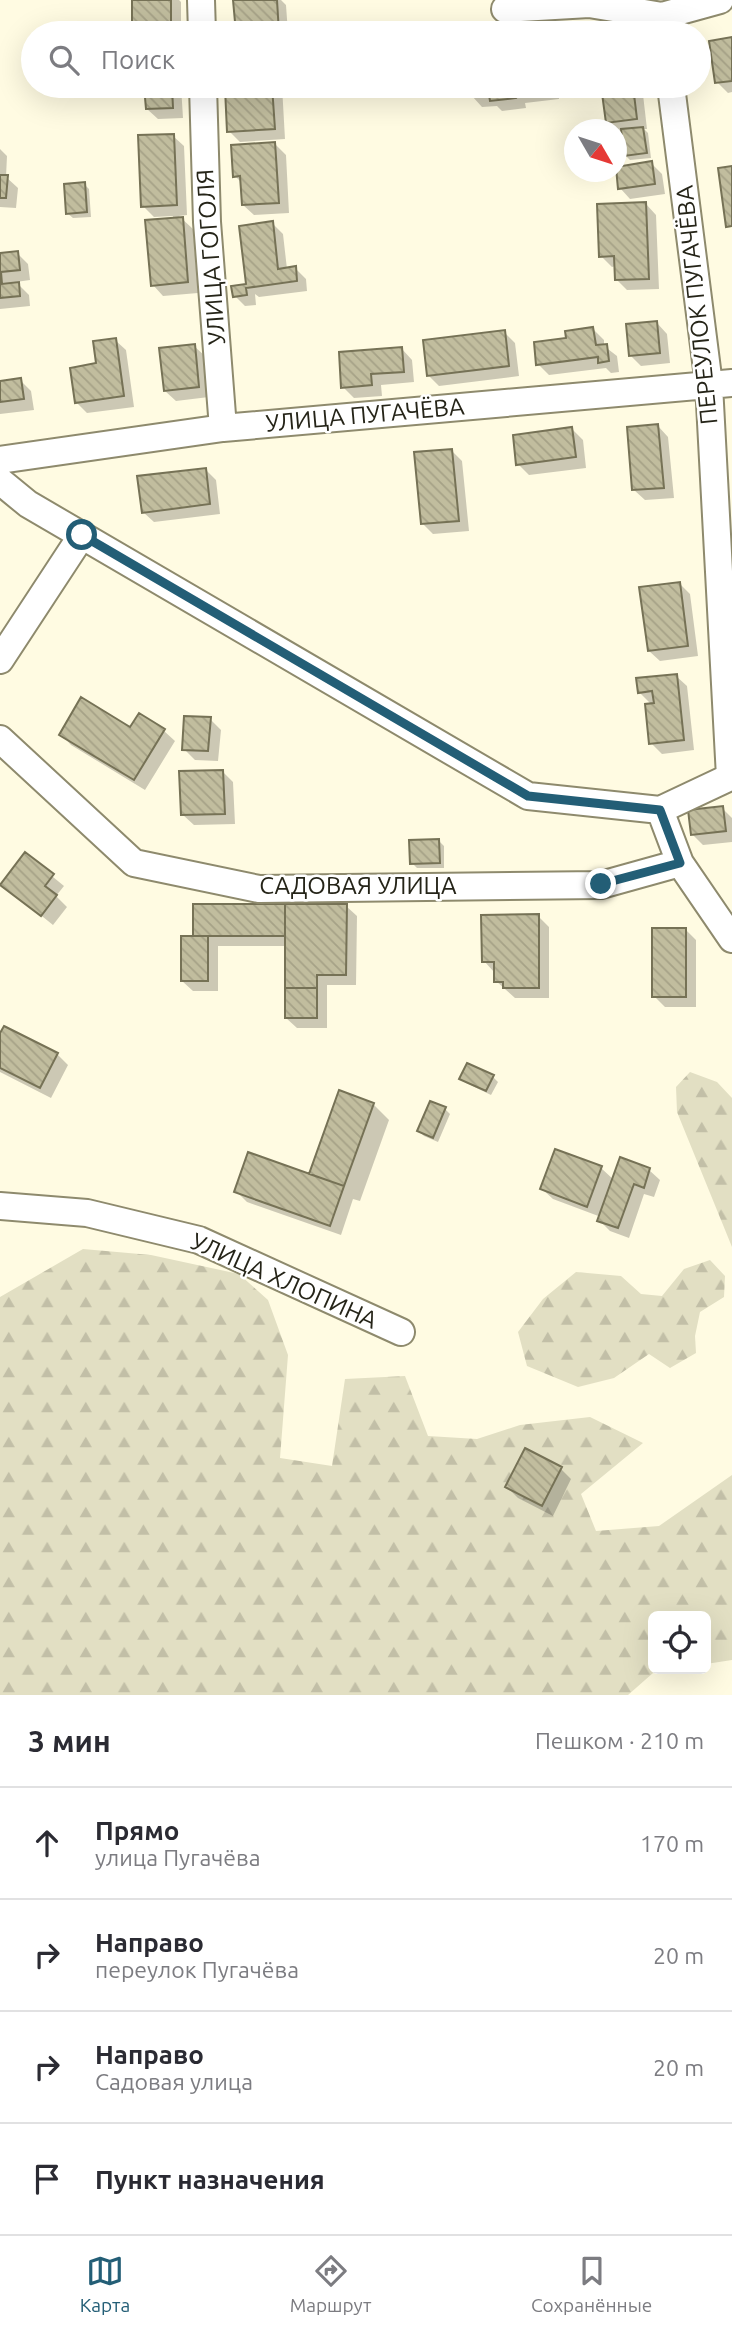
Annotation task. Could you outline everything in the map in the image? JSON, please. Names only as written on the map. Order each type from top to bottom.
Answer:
[{"type":"street","points":[[201,0],[202,21]]},
{"type":"street","points":[[671,21],[720,0]]},
{"type":"street","points":[[505,9],[589,4],[653,21]]},
{"type":"street","name":"УЛИЦА ГОГОЛЯ","points":[[203,98],[207,222],[223,428]]},
{"type":"street","name":"ПЕРЕУЛОК ПУГАЧЁВА","points":[[660,810],[731,777],[720,384],[673,98]]},
{"type":"street","name":"УЛИЦА ПУГАЧЁВА","points":[[0,460],[223,428],[720,384]]},
{"type":"street","points":[[0,481],[29,504],[528,796],[660,810],[680,863],[732,939]]},
{"type":"street","points":[[0,660],[82,535]]},
{"type":"street","name":"САДОВАЯ УЛИЦА","points":[[0,739],[134,863],[259,888],[601,884],[680,863]]},
{"type":"street","name":"УЛИЦА ХЛОПИНА","points":[[0,1206],[87,1213],[199,1240],[401,1332]]},
{"type":"green space","points":[[690,1072],[717,1082],[732,1098],[732,1247],[677,1112],[676,1087]]},
{"type":"green space","points":[[83,1249],[151,1255],[239,1274],[268,1300],[288,1355],[280,1458],[332,1466],[345,1379],[405,1376],[428,1436],[477,1439],[520,1425],[590,1417],[643,1443],[581,1494],[596,1531],[659,1526],[732,1475],[732,1660],[711,1663],[711,1611],[648,1611],[648,1674],[652,1674],[628,1695],[0,1695],[0,1297]]},
{"type":"green space","points":[[710,1260],[725,1276],[724,1297],[700,1312],[695,1336],[696,1353],[670,1368],[649,1354],[614,1378],[578,1387],[527,1366],[518,1332],[543,1299],[576,1272],[621,1276],[641,1294],[662,1296],[684,1269]]},
{"type":"building","points":[[132,0],[171,0],[171,21],[132,21]]},
{"type":"building","points":[[233,0],[277,0],[278,21],[235,21]]},
{"type":"building","points":[[732,37],[732,81],[715,83],[711,41]]},
{"type":"building","points":[[145,98],[173,98],[173,108],[146,109]]},
{"type":"building","points":[[225,98],[273,98],[275,129],[227,132]]},
{"type":"building","points":[[490,98],[516,98],[490,101]]},
{"type":"building","points":[[603,98],[634,98],[637,119],[605,119]]},
{"type":"building","points":[[643,127],[647,153],[627,156],[627,128]]},
{"type":"building","points":[[174,134],[177,205],[141,207],[138,135]]},
{"type":"building","points":[[275,142],[279,203],[242,205],[240,176],[233,177],[231,145]]},
{"type":"building","points":[[652,161],[655,184],[618,189],[617,182],[627,182],[627,165]]},
{"type":"building","points":[[732,166],[732,226],[726,227],[718,168]]},
{"type":"building","points":[[0,175],[8,175],[6,198],[0,198]]},
{"type":"building","points":[[85,182],[87,212],[66,214],[64,184]]},
{"type":"building","points":[[646,202],[649,279],[615,280],[614,256],[599,257],[597,204]]},
{"type":"building","points":[[183,217],[188,282],[151,286],[145,220]]},
{"type":"building","points":[[273,221],[278,269],[296,266],[297,281],[246,288],[247,295],[233,297],[231,286],[246,284],[239,226]]},
{"type":"building","points":[[18,251],[20,270],[1,272],[2,284],[19,282],[20,296],[0,298],[0,253]]},
{"type":"building","points":[[657,321],[660,353],[629,356],[626,324]]},
{"type":"building","points":[[593,327],[596,345],[607,344],[609,361],[598,363],[598,357],[536,365],[534,342],[566,338],[565,331]]},
{"type":"building","points":[[505,330],[509,366],[427,376],[423,340]]},
{"type":"building","points":[[116,338],[124,396],[75,403],[70,368],[96,363],[93,341]]},
{"type":"building","points":[[195,344],[199,387],[164,391],[159,348]]},
{"type":"building","points":[[402,347],[404,372],[371,374],[372,385],[341,388],[339,352]]},
{"type":"building","points":[[21,378],[24,399],[0,402],[0,381]]},
{"type":"building","points":[[658,424],[664,488],[632,490],[627,427]]},
{"type":"building","points":[[572,427],[576,457],[516,465],[513,435]]},
{"type":"building","points":[[452,449],[459,521],[421,524],[414,452]]},
{"type":"building","points":[[206,468],[210,504],[142,513],[137,476]]},
{"type":"building","points":[[680,582],[688,646],[648,651],[639,587]]},
{"type":"building","points":[[677,674],[684,740],[649,744],[645,704],[654,703],[652,691],[638,693],[636,678]]},
{"type":"building","points":[[81,697],[130,727],[139,713],[165,729],[134,780],[59,735]]},
{"type":"building","points":[[184,716],[211,717],[208,751],[182,750]]},
{"type":"building","points":[[223,770],[225,814],[181,815],[179,771]]},
{"type":"building","points":[[723,806],[726,831],[691,835],[688,810]]},
{"type":"building","points":[[439,839],[440,863],[410,864],[409,840]]},
{"type":"building","points":[[25,852],[54,874],[45,886],[57,895],[41,916],[0,885]]},
{"type":"building","points":[[193,904],[285,904],[285,936],[193,936]]},
{"type":"building","points":[[285,904],[347,904],[346,975],[317,975],[317,988],[285,988]]},
{"type":"building","points":[[539,914],[539,988],[503,988],[503,982],[494,982],[494,962],[482,962],[481,915]]},
{"type":"building","points":[[652,928],[686,928],[686,997],[652,997]]},
{"type":"building","points":[[181,936],[208,936],[208,981],[181,981]]},
{"type":"building","points":[[285,988],[317,988],[317,1018],[285,1018]]},
{"type":"building","points":[[4,1026],[58,1053],[40,1088],[0,1068],[0,1033]]},
{"type":"building","points":[[467,1063],[494,1075],[486,1091],[459,1079]]},
{"type":"building","points":[[339,1090],[374,1103],[344,1186],[309,1174]]},
{"type":"building","points":[[430,1101],[446,1107],[433,1138],[417,1131]]},
{"type":"building","points":[[555,1149],[602,1166],[587,1207],[540,1189]]},
{"type":"building","points":[[248,1152],[344,1186],[330,1226],[234,1192]]},
{"type":"building","points":[[620,1157],[650,1168],[644,1188],[634,1184],[618,1228],[597,1221]]},
{"type":"building","points":[[525,1448],[562,1467],[542,1506],[505,1487]]},
{"type":"route","points":[[82,535],[528,796],[660,810],[680,863],[601,884]]}]
